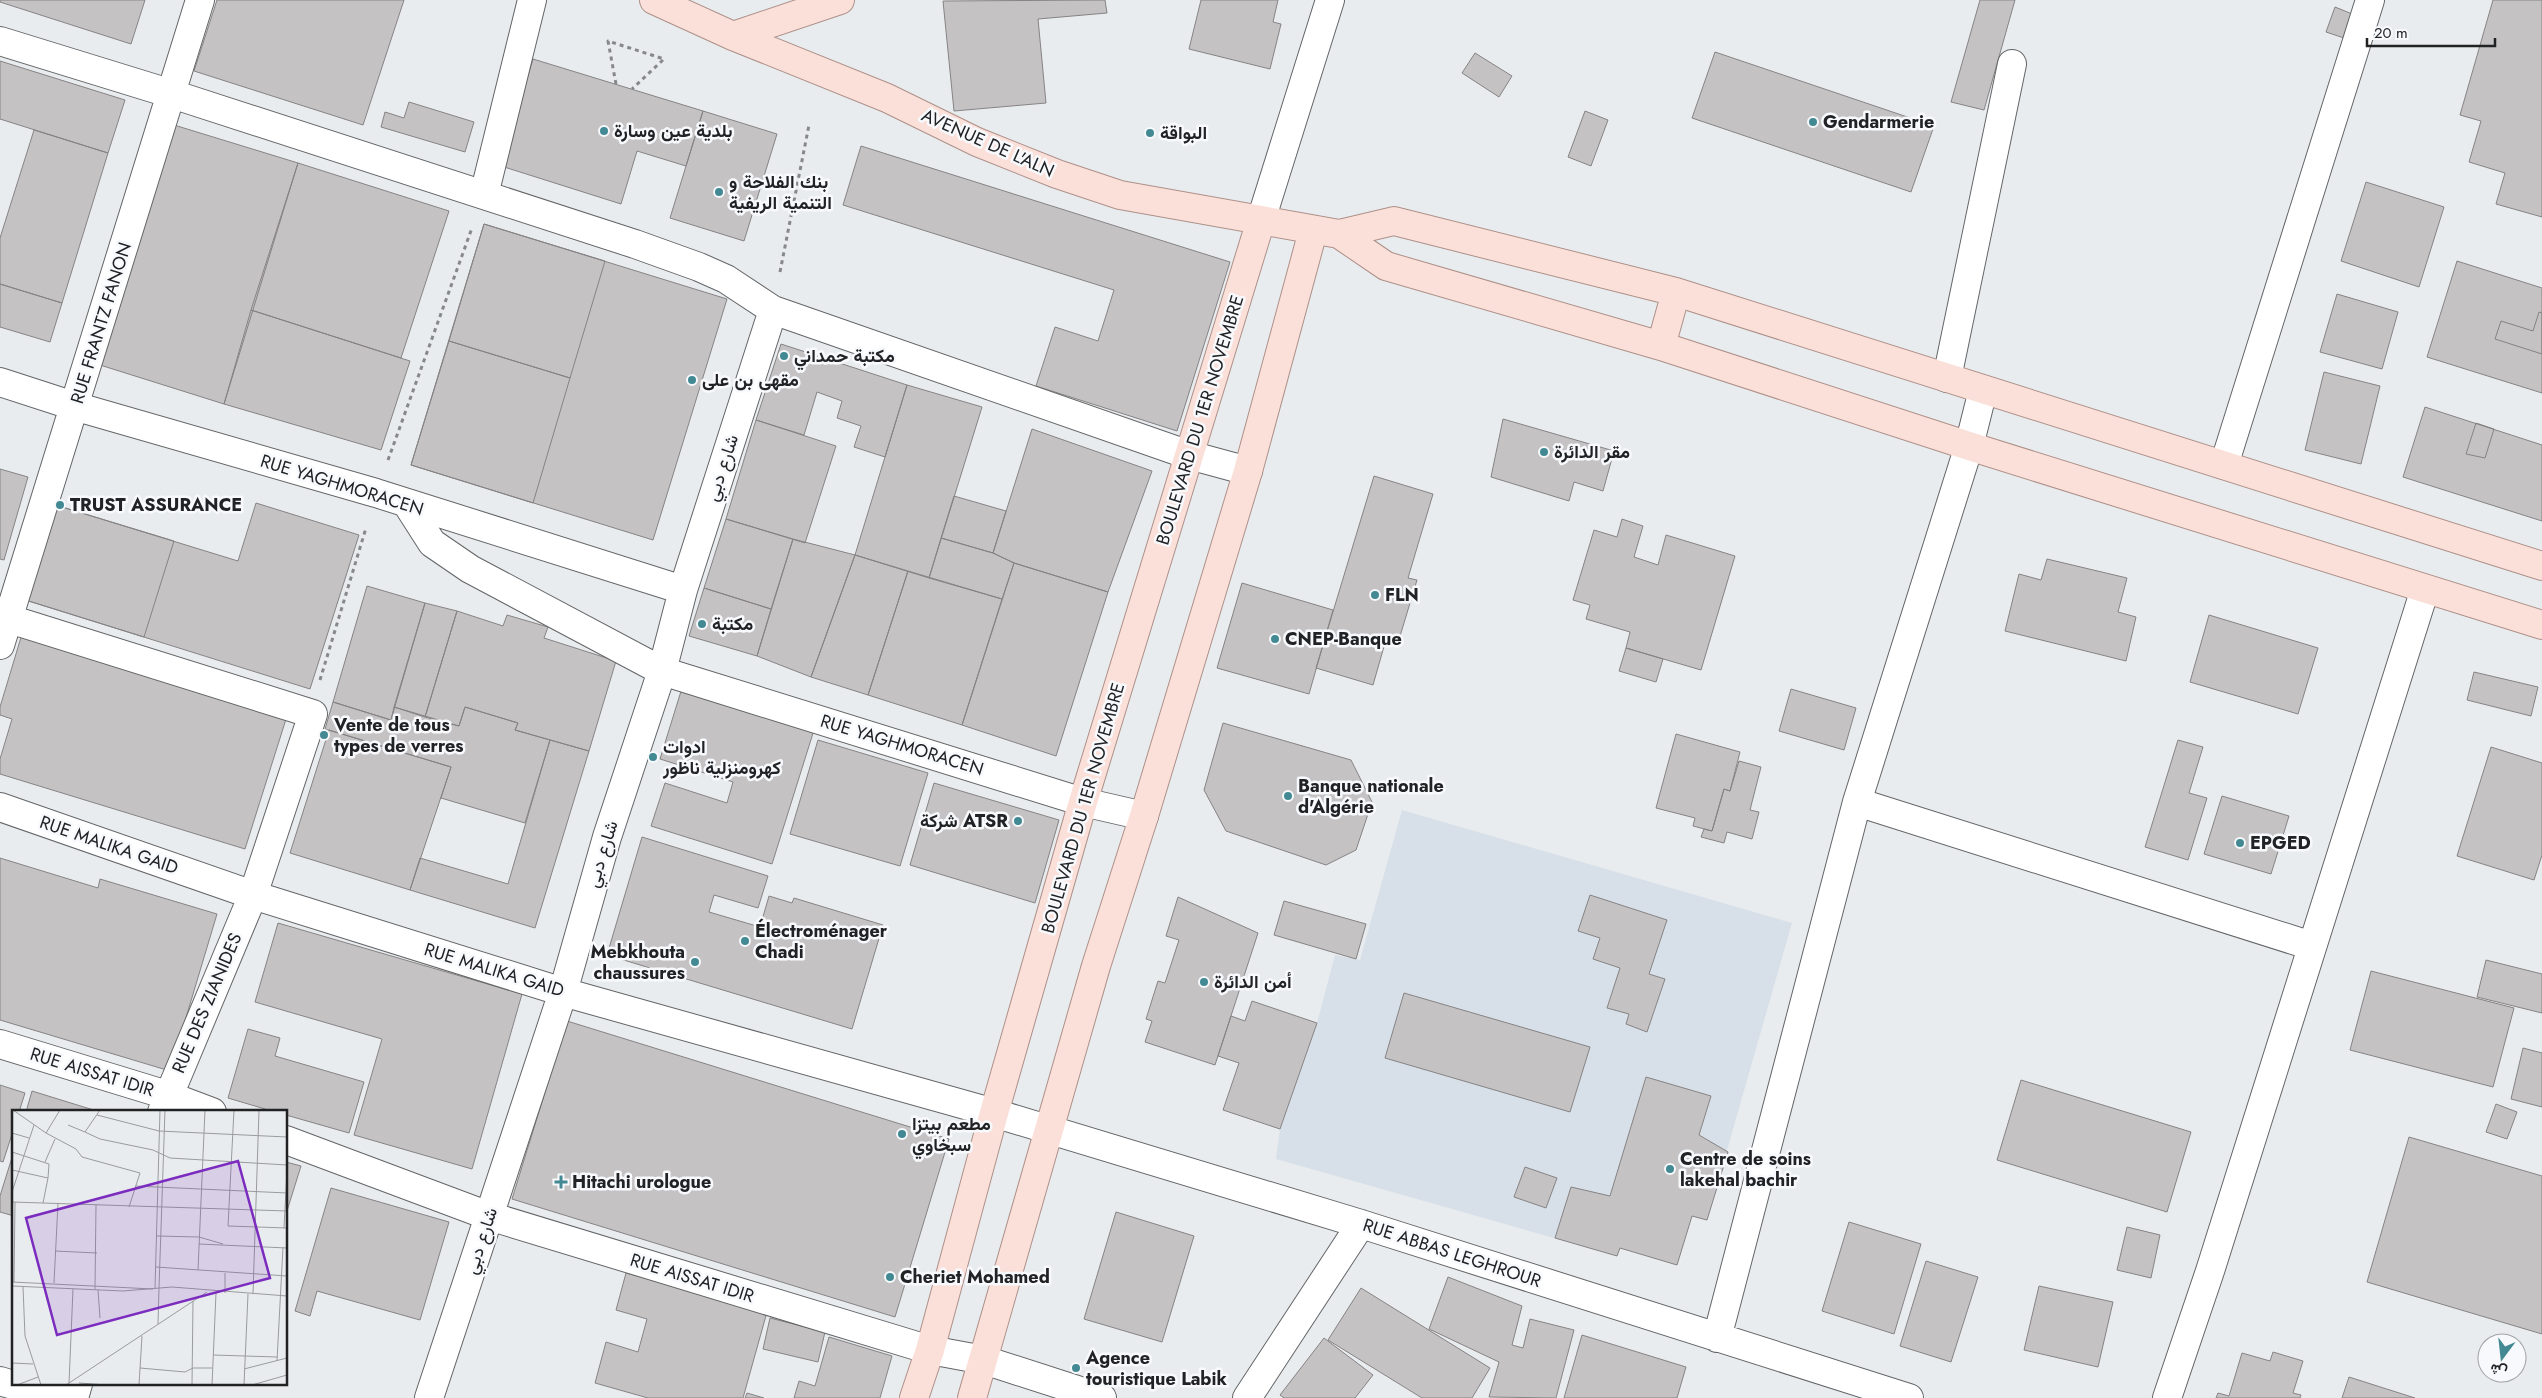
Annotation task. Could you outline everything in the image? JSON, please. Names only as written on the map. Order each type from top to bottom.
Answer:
[{"type":"main road","name":"AVENUE DE L'ALN","points":[[654,0],[733,36],[887,98],[977,142],[1057,174],[1120,195],[1326,232]]},
{"type":"main road","points":[[733,36],[840,0]]},
{"type":"main road","name":"BOULEVARD DU 1ER NOVEMBRE","points":[[914,1398],[930,1350],[994,1114],[1083,802],[1261,220]]},
{"type":"main road","points":[[1326,232],[1394,221],[1676,292],[2542,566]]},
{"type":"main road","points":[[1326,232],[1386,266],[1661,346],[1969,446],[2542,624]]},
{"type":"main road","points":[[972,1398],[1096,966],[1144,816],[1248,471],[1326,232]]},
{"type":"main road","points":[[1661,346],[1676,292]]},
{"type":"street","name":"RUE FRANTZ FANON","points":[[0,645],[4,618],[74,406],[200,0]]},
{"type":"street","points":[[484,195],[532,0]]},
{"type":"street","points":[[1261,220],[1330,0]]},
{"type":"street","points":[[2224,465],[2370,0]]},
{"type":"street","points":[[0,41],[172,94],[699,267],[726,279],[773,310],[1189,455],[1248,471]]},
{"type":"street","points":[[1948,378],[2012,64]]},
{"type":"street","name":"شارع دبي","points":[[429,1398],[563,992],[607,837],[662,670],[683,590],[773,310]]},
{"type":"street","name":"RUE YAGHMORACEN","points":[[0,382],[74,406],[376,493],[683,590]]},
{"type":"street","points":[[1716,1338],[1857,802],[1969,446],[1983,390]]},
{"type":"street","name":"RUE YAGHMORACEN","points":[[406,504],[432,543],[470,569],[662,670],[1083,802],[1144,816]]},
{"type":"street","points":[[2167,1398],[2210,1271],[2425,589]]},
{"type":"street","points":[[4,618],[313,714]]},
{"type":"street","name":"RUE DES ZIANIDES","points":[[165,1103],[253,895],[313,714]]},
{"type":"street","points":[[1857,802],[2312,946]]},
{"type":"street","name":"RUE MALIKA GAID","points":[[0,807],[253,895],[563,992],[994,1114]]},
{"type":"street","name":"RUE AISSAT IDIR","points":[[0,1044],[165,1103],[202,1110]]},
{"type":"street","name":"RUE ABBAS LEGHROUR","points":[[994,1114],[1361,1224],[1909,1398]]},
{"type":"street","name":"RUE AISSAT IDIR","points":[[288,1141],[488,1216],[930,1350],[984,1360],[1102,1398]]},
{"type":"street","points":[[1246,1398],[1361,1224]]},
{"type":"street","points":[[0,1381],[12,1385]]},
{"type":"street","points":[[16,1386],[56,1398]]},
{"type":"path","points":[[616,84],[608,41],[664,59],[632,89]]},
{"type":"path","points":[[773,310],[809,125]]},
{"type":"path","points":[[313,714],[315,695],[376,493],[484,195]]},
{"type":"shaded area","points":[[1402,810],[1792,923],[1707,1220],[1692,1216],[1677,1265],[1620,1248],[1617,1256],[1276,1159],[1280,1129],[1317,1023],[1335,955],[1360,960]]},
{"type":"building","points":[[0,0],[145,0],[131,44],[0,2]]},
{"type":"building","points":[[217,0],[404,0],[363,125],[194,71]]},
{"type":"building","points":[[1105,0],[1107,13],[1038,19],[1046,103],[954,111],[943,1]]},
{"type":"building","points":[[1201,0],[1278,0],[1273,22],[1281,24],[1270,69],[1189,49]]},
{"type":"building","points":[[1980,0],[2015,0],[1984,110],[1951,102]]},
{"type":"building","points":[[2493,0],[2542,0],[2542,217],[2496,204],[2505,173],[2469,162],[2481,121],[2460,115]]},
{"type":"building","points":[[2335,7],[2362,18],[2353,41],[2326,32]]},
{"type":"building","name":"Gendarmerie","points":[[1715,52],[1934,126],[1911,192],[1692,118]]},
{"type":"building","points":[[1475,53],[1512,76],[1499,97],[1462,73]]},
{"type":"building","name":"بلدية عين وسارة","points":[[533,59],[703,111],[686,166],[637,151],[621,204],[501,166]]},
{"type":"building","points":[[0,61],[125,100],[108,153],[0,119]]},
{"type":"building","points":[[409,102],[474,122],[465,152],[381,127],[385,112],[404,118]]},
{"type":"building","name":"بنك الفلاحة و التنمية الريفية","points":[[703,111],[777,134],[744,241],[670,218]]},
{"type":"building","points":[[1585,111],[1608,120],[1591,166],[1568,157]]},
{"type":"building","points":[[174,125],[298,163],[224,404],[100,365]]},
{"type":"building","points":[[34,130],[108,153],[62,303],[0,284],[0,238]]},
{"type":"building","points":[[861,146],[1230,262],[1177,431],[1036,386],[1055,327],[1098,341],[1114,290],[843,205]]},
{"type":"building","points":[[298,163],[449,211],[401,358],[251,310]]},
{"type":"building","points":[[2366,182],[2444,207],[2419,287],[2341,261]]},
{"type":"building","points":[[484,224],[727,299],[653,540],[411,465]]},
{"type":"building","points":[[484,224],[605,261],[570,378],[449,341]]},
{"type":"building","points":[[2457,261],[2542,288],[2542,393],[2427,357]]},
{"type":"building","points":[[0,284],[62,303],[50,342],[0,327]]},
{"type":"building","points":[[2337,294],[2398,312],[2382,369],[2320,352]]},
{"type":"building","points":[[251,310],[410,361],[381,450],[224,404]]},
{"type":"building","points":[[2539,312],[2542,313],[2542,354],[2495,339],[2501,321],[2533,331]]},
{"type":"building","points":[[449,341],[570,378],[533,503],[411,465]]},
{"type":"building","points":[[781,344],[907,385],[885,457],[854,447],[861,426],[837,418],[842,401],[817,392],[804,435],[756,420]]},
{"type":"building","points":[[2324,372],[2380,386],[2361,464],[2305,450]]},
{"type":"building","points":[[907,385],[982,407],[929,578],[855,555]]},
{"type":"building","points":[[2425,407],[2542,445],[2542,521],[2403,477]]},
{"type":"building","points":[[1503,419],[1614,451],[1603,491],[1574,482],[1569,501],[1491,477]]},
{"type":"building","points":[[756,420],[836,446],[805,543],[726,519]]},
{"type":"building","points":[[2476,423],[2494,429],[2485,458],[2466,454]]},
{"type":"building","points":[[1032,429],[1152,471],[1108,592],[1014,563],[993,553]]},
{"type":"building","points":[[0,469],[28,477],[4,560],[0,559]]},
{"type":"building","name":"FLN","points":[[1374,476],[1433,494],[1408,578],[1417,580],[1397,646],[1385,643],[1373,685],[1316,668]]},
{"type":"building","points":[[954,496],[1006,511],[993,553],[941,538]]},
{"type":"building","points":[[49,503],[238,561],[256,503],[359,535],[310,689],[19,598]]},
{"type":"building","points":[[49,503],[174,541],[144,637],[19,598]]},
{"type":"building","points":[[726,519],[793,539],[771,609],[704,588]]},
{"type":"building","points":[[1622,519],[1643,526],[1634,557],[1658,565],[1666,535],[1735,556],[1701,670],[1626,648],[1630,632],[1586,619],[1590,605],[1573,600],[1594,530],[1617,537]]},
{"type":"building","points":[[941,538],[993,553],[1014,563],[1002,599],[929,578]]},
{"type":"building","points":[[793,539],[855,555],[811,677],[757,656]]},
{"type":"building","points":[[855,555],[908,571],[868,695],[811,677]]},
{"type":"building","points":[[2047,559],[2127,578],[2118,612],[2136,617],[2126,661],[2005,631],[2019,574],[2041,580]]},
{"type":"building","points":[[1014,563],[1108,592],[1056,756],[962,725]]},
{"type":"building","points":[[908,571],[1002,599],[962,725],[868,695]]},
{"type":"building","name":"CNEP-Banque","points":[[1242,583],[1333,610],[1309,694],[1217,668]]},
{"type":"building","points":[[367,586],[425,603],[391,720],[333,702]]},
{"type":"building","points":[[704,588],[771,609],[757,656],[689,636]]},
{"type":"building","points":[[425,603],[457,611],[425,717],[394,707]]},
{"type":"building","points":[[457,611],[503,626],[507,615],[548,627],[544,638],[616,661],[589,751],[515,730],[518,723],[465,707],[459,726],[425,717]]},
{"type":"building","points":[[2209,615],[2318,648],[2298,714],[2190,682]]},
{"type":"building","points":[[22,634],[287,716],[245,849],[0,774],[0,759],[12,719],[0,715],[0,707]]},
{"type":"building","points":[[1626,648],[1663,659],[1656,682],[1619,671]]},
{"type":"building","points":[[2474,672],[2538,687],[2531,716],[2467,700]]},
{"type":"building","points":[[682,688],[814,730],[772,864],[651,826],[665,783],[727,803],[733,782],[660,759]]},
{"type":"building","points":[[1791,689],[1856,708],[1844,750],[1779,731]]},
{"type":"building","points":[[333,702],[391,720],[394,707],[459,726],[465,707],[518,723],[515,730],[550,740],[525,823],[441,798],[451,767],[325,729]]},
{"type":"building","name":"Banque nationale d'Algérie","points":[[1223,723],[1351,760],[1372,802],[1356,850],[1326,865],[1226,831],[1204,790]]},
{"type":"building","points":[[329,730],[451,767],[410,890],[290,853]]},
{"type":"building","points":[[1676,734],[1740,752],[1730,791],[1724,789],[1712,831],[1693,826],[1695,818],[1656,808]]},
{"type":"building","points":[[550,740],[589,751],[535,928],[410,890],[420,858],[508,884]]},
{"type":"building","points":[[818,740],[928,773],[900,866],[790,834]]},
{"type":"building","points":[[2178,740],[2203,747],[2189,793],[2207,798],[2188,860],[2145,847]]},
{"type":"building","points":[[2491,747],[2542,763],[2542,855],[2534,880],[2457,856]]},
{"type":"building","points":[[1739,761],[1761,767],[1750,810],[1759,812],[1752,839],[1727,832],[1724,843],[1701,837],[1704,829],[1712,831],[1724,789],[1730,791]]},
{"type":"building","points":[[934,783],[1059,820],[1035,903],[910,865]]},
{"type":"building","points":[[2222,796],[2289,816],[2271,874],[2204,854]]},
{"type":"building","name":"Électroménager Chadi","points":[[642,837],[768,876],[758,908],[714,895],[709,912],[760,927],[769,896],[792,903],[794,898],[883,925],[852,1029],[607,955]]},
{"type":"building","points":[[0,858],[98,888],[100,879],[217,914],[170,1071],[0,1020]]},
{"type":"building","points":[[1590,895],[1667,920],[1649,974],[1665,979],[1647,1032],[1626,1024],[1629,1014],[1607,1008],[1620,968],[1593,959],[1600,938],[1578,931]]},
{"type":"building","name":"أمن الدائرة","points":[[1178,897],[1258,933],[1215,1065],[1145,1042],[1152,1021],[1146,1019],[1158,981],[1165,983],[1179,940],[1166,936]]},
{"type":"building","points":[[1284,901],[1366,924],[1356,959],[1274,935]]},
{"type":"building","points":[[278,923],[522,994],[472,1169],[354,1135],[382,1039],[255,1002]]},
{"type":"building","points":[[2486,960],[2542,974],[2542,1013],[2477,997]]},
{"type":"building","points":[[2371,971],[2514,1008],[2493,1087],[2350,1050]]},
{"type":"building","points":[[1404,993],[1590,1047],[1570,1112],[1385,1058]]},
{"type":"building","points":[[1252,1001],[1317,1023],[1280,1129],[1223,1110],[1239,1063],[1218,1056],[1231,1016],[1245,1021]]},
{"type":"building","points":[[567,1021],[949,1139],[895,1317],[512,1199]]},
{"type":"building","points":[[248,1029],[280,1038],[275,1056],[364,1082],[349,1133],[288,1116],[288,1110],[268,1110],[228,1098]]},
{"type":"building","points":[[2523,1048],[2542,1053],[2542,1107],[2511,1099]]},
{"type":"building","name":"Centre de soins lakehal bachir","points":[[1646,1077],[1711,1096],[1699,1135],[1728,1152],[1707,1220],[1692,1216],[1677,1265],[1620,1248],[1617,1256],[1555,1238],[1571,1187],[1610,1196]]},
{"type":"building","points":[[2021,1080],[2191,1132],[2167,1212],[1997,1160]]},
{"type":"building","points":[[0,1085],[25,1093],[20,1110],[12,1110],[12,1134],[3,1162],[0,1161]]},
{"type":"building","points":[[32,1091],[94,1110],[27,1110]]},
{"type":"building","points":[[2496,1104],[2517,1112],[2507,1139],[2486,1132]]},
{"type":"building","points":[[2409,1137],[2542,1176],[2542,1334],[2367,1282]]},
{"type":"building","points":[[12,1157],[12,1215],[0,1212],[0,1196]]},
{"type":"building","points":[[288,1163],[301,1166],[288,1208]]},
{"type":"building","points":[[1525,1167],[1557,1178],[1546,1208],[1514,1197]]},
{"type":"building","points":[[331,1188],[449,1222],[420,1320],[317,1291],[310,1316],[295,1311]]},
{"type":"building","points":[[1116,1212],[1194,1236],[1162,1342],[1084,1319]]},
{"type":"building","points":[[1849,1222],[1921,1244],[1894,1334],[1822,1311]]},
{"type":"building","points":[[2127,1227],[2160,1235],[2151,1278],[2117,1270]]},
{"type":"building","points":[[1926,1261],[1978,1277],[1951,1362],[1900,1346]]},
{"type":"building","points":[[626,1273],[767,1312],[743,1398],[648,1398],[595,1383],[606,1342],[638,1352],[647,1319],[616,1310]]},
{"type":"building","points":[[1448,1277],[1522,1306],[1512,1345],[1523,1348],[1530,1319],[1574,1330],[1556,1398],[1489,1397],[1499,1362],[1429,1329]]},
{"type":"building","points":[[2039,1286],[2113,1302],[2098,1367],[2024,1350]]},
{"type":"building","points":[[1361,1288],[1490,1368],[1472,1398],[1422,1398],[1328,1340]]},
{"type":"building","points":[[770,1318],[825,1332],[818,1362],[763,1349]]},
{"type":"building","points":[[1582,1335],[1686,1367],[1677,1398],[1564,1398]]},
{"type":"building","points":[[829,1337],[892,1356],[880,1398],[794,1398],[799,1381],[815,1386]]},
{"type":"building","points":[[1324,1338],[1373,1375],[1355,1398],[1284,1398],[1280,1395]]},
{"type":"building","points":[[2273,1352],[2303,1361],[2293,1393],[2301,1395],[2300,1398],[2216,1398],[2218,1393],[2229,1396],[2242,1353],[2270,1361]]},
{"type":"building","points":[[2349,1377],[2415,1398],[2342,1398]]},
{"type":"building","points":[[747,1393],[764,1398],[745,1398]]},
{"type":"place","name":"Gendarmerie","points":[[1813,122]]},
{"type":"place","name":"بلدية عين وسارة","points":[[604,131]]},
{"type":"place","name":"البواقة","points":[[1150,133]]},
{"type":"place","name":"بنك الفلاحة و التنمية الريفية","points":[[719,192]]},
{"type":"place","name":"مكتبة حمداني","points":[[784,356]]},
{"type":"place","name":"مقهى بن على","points":[[692,380]]},
{"type":"place","name":"مقر الدائرة","points":[[1544,452]]},
{"type":"place","name":"TRUST ASSURANCE","points":[[60,505]]},
{"type":"place","name":"FLN","points":[[1375,595]]},
{"type":"place","name":"مكتبة","points":[[702,624]]},
{"type":"place","name":"CNEP-Banque","points":[[1275,639]]},
{"type":"place","name":"Vente de tous types de verres","points":[[324,735]]},
{"type":"place","name":"ادوات كهرومنزلية ناظور","points":[[653,757]]},
{"type":"place","name":"Banque nationale d'Algérie","points":[[1288,796]]},
{"type":"place","name":"شركة ATSR","points":[[1018,821]]},
{"type":"place","name":"EPGED","points":[[2240,843]]},
{"type":"place","name":"Électroménager Chadi","points":[[745,941]]},
{"type":"place","name":"Mebkhouta chaussures","points":[[695,962]]},
{"type":"place","name":"أمن الدائرة","points":[[1204,982]]},
{"type":"place","name":"مطعم بيتزا سبخاوي","points":[[902,1134]]},
{"type":"place","name":"Centre de soins lakehal bachir","points":[[1670,1169]]},
{"type":"place","name":"Hitachi urologue","points":[[561,1182]]},
{"type":"place","name":"Cheriet Mohamed","points":[[890,1277]]},
{"type":"place","name":"Agence touristique Labik","points":[[1076,1368]]}]
